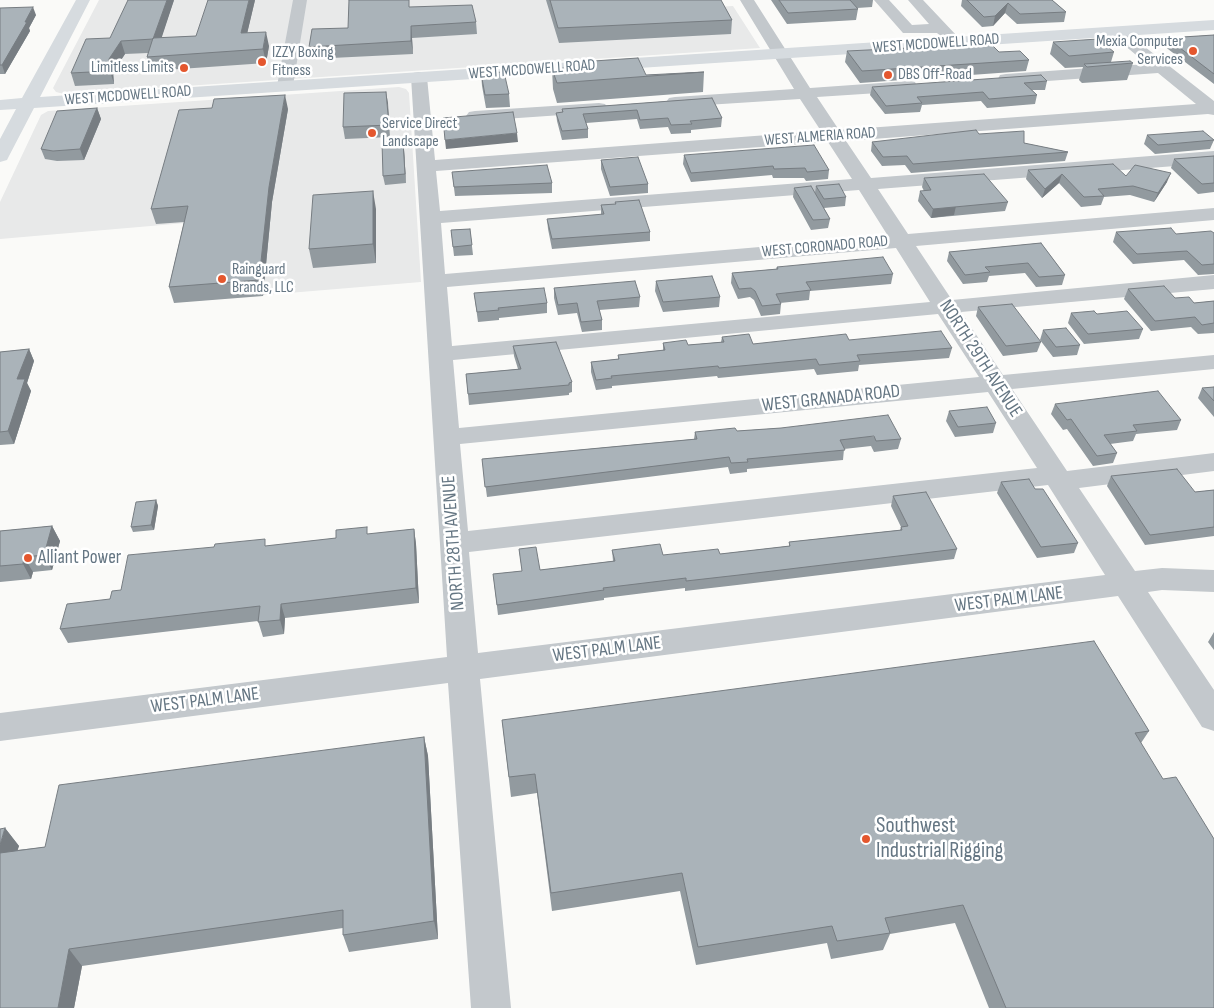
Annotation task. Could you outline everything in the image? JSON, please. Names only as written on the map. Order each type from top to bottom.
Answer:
[{"type":"main road","points":[[0,156],[26,103],[83,0]]},
{"type":"main road","name":"WEST MCDOWELL ROAD","points":[[0,104],[1214,25]]},
{"type":"street","points":[[285,86],[300,0]]},
{"type":"street","name":"NORTH 29TH AVENUE","points":[[747,0],[780,54],[1214,717]]},
{"type":"street","points":[[881,0],[892,12],[873,13],[888,31],[941,28]]},
{"type":"street","points":[[915,0],[955,42]]},
{"type":"street","points":[[1117,32],[1213,109]]},
{"type":"street","points":[[994,80],[1162,68]]},
{"type":"street","name":"NORTH 28TH AVENUE","points":[[419,77],[433,119],[426,166],[448,437],[463,668],[491,1008]]},
{"type":"street","points":[[658,103],[924,85]]},
{"type":"street","points":[[462,117],[619,106]]},
{"type":"street","name":"WEST ALMERIA ROAD","points":[[426,166],[1213,109]]},
{"type":"street","points":[[431,218],[1214,157]]},
{"type":"street","name":"WEST CORONADO ROAD","points":[[435,280],[1214,214]]},
{"type":"street","points":[[441,354],[1214,282]]},
{"type":"street","name":"WEST GRANADA ROAD","points":[[448,437],[1214,362]]},
{"type":"street","points":[[454,542],[1214,462]]},
{"type":"street","name":"WEST PALM LANE","points":[[0,727],[1162,579],[1214,581]]},
{"type":"shaded area","points":[[99,0],[578,0],[585,14],[733,6],[760,48],[64,94],[56,92],[53,88]]},
{"type":"shaded area","points":[[399,87],[406,89],[409,93],[421,282],[180,302],[197,222],[0,239],[0,202],[41,115],[48,111]]},
{"type":"building","points":[[128,0],[167,0],[153,39],[121,41],[109,59],[110,71],[71,73],[86,39],[110,38]]},
{"type":"building","points":[[208,0],[249,0],[241,33],[266,32],[263,49],[147,57],[153,38],[196,36]]},
{"type":"building","points":[[349,0],[409,0],[409,7],[472,5],[476,22],[411,26],[411,41],[309,47],[312,29],[348,28]]},
{"type":"building","points":[[550,0],[721,0],[732,20],[558,28]]},
{"type":"building","points":[[779,0],[850,0],[858,9],[788,13]]},
{"type":"building","points":[[967,0],[1052,0],[1066,12],[1020,14],[1008,3],[995,16],[984,17]]},
{"type":"building","points":[[33,7],[25,22],[27,22],[2,65],[0,65],[0,8]]},
{"type":"building","points":[[1214,35],[1214,74],[1167,38]]},
{"type":"building","points":[[1098,39],[1114,52],[1069,56],[1053,42]]},
{"type":"building","points":[[991,44],[999,52],[1020,51],[1029,60],[862,71],[847,51]]},
{"type":"building","points":[[638,58],[646,75],[704,72],[557,83],[552,69],[580,67],[579,62]]},
{"type":"building","points":[[1130,61],[1133,63],[1087,67],[1084,64]]},
{"type":"building","points":[[504,72],[509,94],[485,95],[481,73]]},
{"type":"building","points":[[1041,75],[1047,81],[1024,83],[1037,95],[989,99],[983,92],[917,97],[922,103],[886,106],[872,87]]},
{"type":"building","points":[[386,92],[389,125],[343,127],[344,93]]},
{"type":"building","points":[[285,95],[269,187],[259,280],[169,287],[188,206],[151,209],[179,110],[212,108],[214,99]]},
{"type":"building","points":[[712,98],[722,118],[690,121],[692,124],[671,125],[668,118],[640,120],[637,110],[583,114],[588,129],[562,131],[556,113],[563,112],[562,109]]},
{"type":"building","points":[[97,108],[80,149],[53,151],[41,149],[57,111]]},
{"type":"building","points":[[513,112],[517,133],[445,140],[443,118]]},
{"type":"building","points":[[976,130],[979,134],[1024,131],[1024,143],[1068,152],[913,164],[907,156],[883,157],[872,142]]},
{"type":"building","points":[[1203,131],[1214,140],[1158,145],[1147,135]]},
{"type":"building","points":[[403,141],[405,174],[383,176],[382,142]]},
{"type":"building","points":[[814,145],[829,170],[807,172],[805,168],[774,169],[773,166],[691,173],[684,155]]},
{"type":"building","points":[[1214,156],[1214,183],[1202,184],[1174,159]]},
{"type":"building","points":[[638,157],[648,184],[610,187],[601,160]]},
{"type":"building","points":[[1113,164],[1126,176],[1135,165],[1171,173],[1158,193],[1133,186],[1098,189],[1104,196],[1084,197],[1062,174],[1045,189],[1028,170]]},
{"type":"building","points":[[547,165],[552,183],[454,187],[452,172]]},
{"type":"building","points":[[984,174],[1008,202],[933,209],[920,191],[931,190],[924,178]]},
{"type":"building","points":[[839,184],[846,197],[824,199],[816,186]]},
{"type":"building","points":[[811,186],[830,219],[813,220],[794,188]]},
{"type":"building","points":[[373,191],[373,244],[309,249],[313,195]]},
{"type":"building","points":[[639,200],[650,232],[552,239],[547,219],[604,214],[601,205]]},
{"type":"building","points":[[1171,228],[1176,234],[1211,231],[1214,233],[1214,264],[1202,265],[1187,251],[1137,254],[1116,232]]},
{"type":"building","points":[[470,229],[472,245],[453,247],[451,230]]},
{"type":"building","points":[[1041,243],[1065,275],[1039,277],[1028,263],[985,267],[990,272],[965,275],[949,252]]},
{"type":"building","points":[[883,257],[893,274],[806,282],[811,290],[776,294],[781,304],[762,306],[755,291],[751,288],[739,289],[732,273],[778,269],[777,267]]},
{"type":"building","points":[[712,276],[720,297],[663,302],[656,281]]},
{"type":"building","points":[[635,281],[640,297],[597,301],[602,320],[581,322],[577,303],[558,305],[554,288]]},
{"type":"building","points":[[1164,286],[1175,298],[1189,297],[1194,303],[1214,301],[1214,323],[1202,325],[1195,317],[1155,321],[1128,289]]},
{"type":"building","points":[[544,288],[547,303],[477,312],[474,293]]},
{"type":"building","points":[[1012,304],[1041,342],[1006,346],[978,307]]},
{"type":"building","points":[[1094,311],[1097,314],[1127,311],[1143,329],[1088,334],[1071,313]]},
{"type":"building","points":[[1066,328],[1080,345],[1056,347],[1043,330]]},
{"type":"building","points":[[941,331],[952,348],[857,355],[860,361],[819,365],[816,359],[611,376],[612,378],[596,380],[591,362],[619,359],[618,355],[665,350],[663,343],[686,340],[688,345],[724,342],[722,337],[749,334],[753,344],[846,334],[849,340]]},
{"type":"building","points":[[556,342],[572,382],[569,385],[468,394],[466,374],[521,369],[513,346]]},
{"type":"building","points":[[29,349],[17,379],[25,379],[8,431],[0,432],[0,352]]},
{"type":"building","points":[[1214,387],[1214,401],[1202,388]]},
{"type":"building","points":[[1158,391],[1181,420],[1133,425],[1137,431],[1104,435],[1117,453],[1097,456],[1071,419],[1067,420],[1055,404]]},
{"type":"building","points":[[987,407],[996,423],[958,427],[949,411]]},
{"type":"building","points":[[888,415],[901,439],[876,441],[874,436],[840,440],[845,450],[747,459],[748,462],[731,463],[729,457],[485,487],[482,459],[697,439],[695,432],[735,428],[737,431],[781,428]]},
{"type":"building","points":[[1177,469],[1195,492],[1214,490],[1214,527],[1150,535],[1111,476]]},
{"type":"building","points":[[1029,479],[1035,489],[1043,489],[1078,543],[1041,547],[1001,482]]},
{"type":"building","points":[[926,492],[957,549],[686,581],[686,578],[603,588],[604,590],[497,605],[493,574],[522,571],[519,549],[536,547],[540,570],[615,561],[612,550],[660,544],[663,555],[718,549],[720,554],[790,546],[789,542],[902,530],[901,527],[908,526],[893,496]]},
{"type":"building","points":[[156,500],[151,525],[131,527],[136,502]]},
{"type":"building","points":[[52,526],[44,555],[24,557],[23,564],[0,566],[0,531]]},
{"type":"building","points":[[367,527],[367,534],[414,529],[416,588],[281,604],[280,620],[258,622],[260,606],[60,629],[67,604],[110,599],[112,591],[121,590],[128,555],[214,547],[215,544],[265,539],[265,546],[336,538],[336,530]]},
{"type":"building","name":"Southwest Industrial Rigging","points":[[1094,641],[1149,731],[1135,733],[1163,779],[1176,777],[1214,839],[1214,1008],[1006,1008],[963,905],[885,918],[890,933],[837,941],[832,926],[698,947],[682,873],[551,893],[535,774],[509,777],[502,720]]},
{"type":"building","points":[[424,737],[434,921],[343,935],[343,910],[69,949],[58,1008],[0,1008],[0,853],[45,847],[59,785]]},
{"type":"building","points":[[5,828],[0,845],[0,829]]},
{"type":"place","name":"Mexia Computer Services","points":[[1193,51]]},
{"type":"place","name":"IZZY Boxing Fitness","points":[[262,62]]},
{"type":"place","name":"Limitless Limits","points":[[184,68]]},
{"type":"place","name":"DBS Off-Road","points":[[888,75]]},
{"type":"place","name":"Service Direct Landscape","points":[[372,133]]},
{"type":"place","name":"Rainguard Brands, LLC","points":[[222,279]]},
{"type":"place","name":"Alliant Power","points":[[28,558]]},
{"type":"place","name":"Southwest Industrial Rigging","points":[[866,839]]}]
